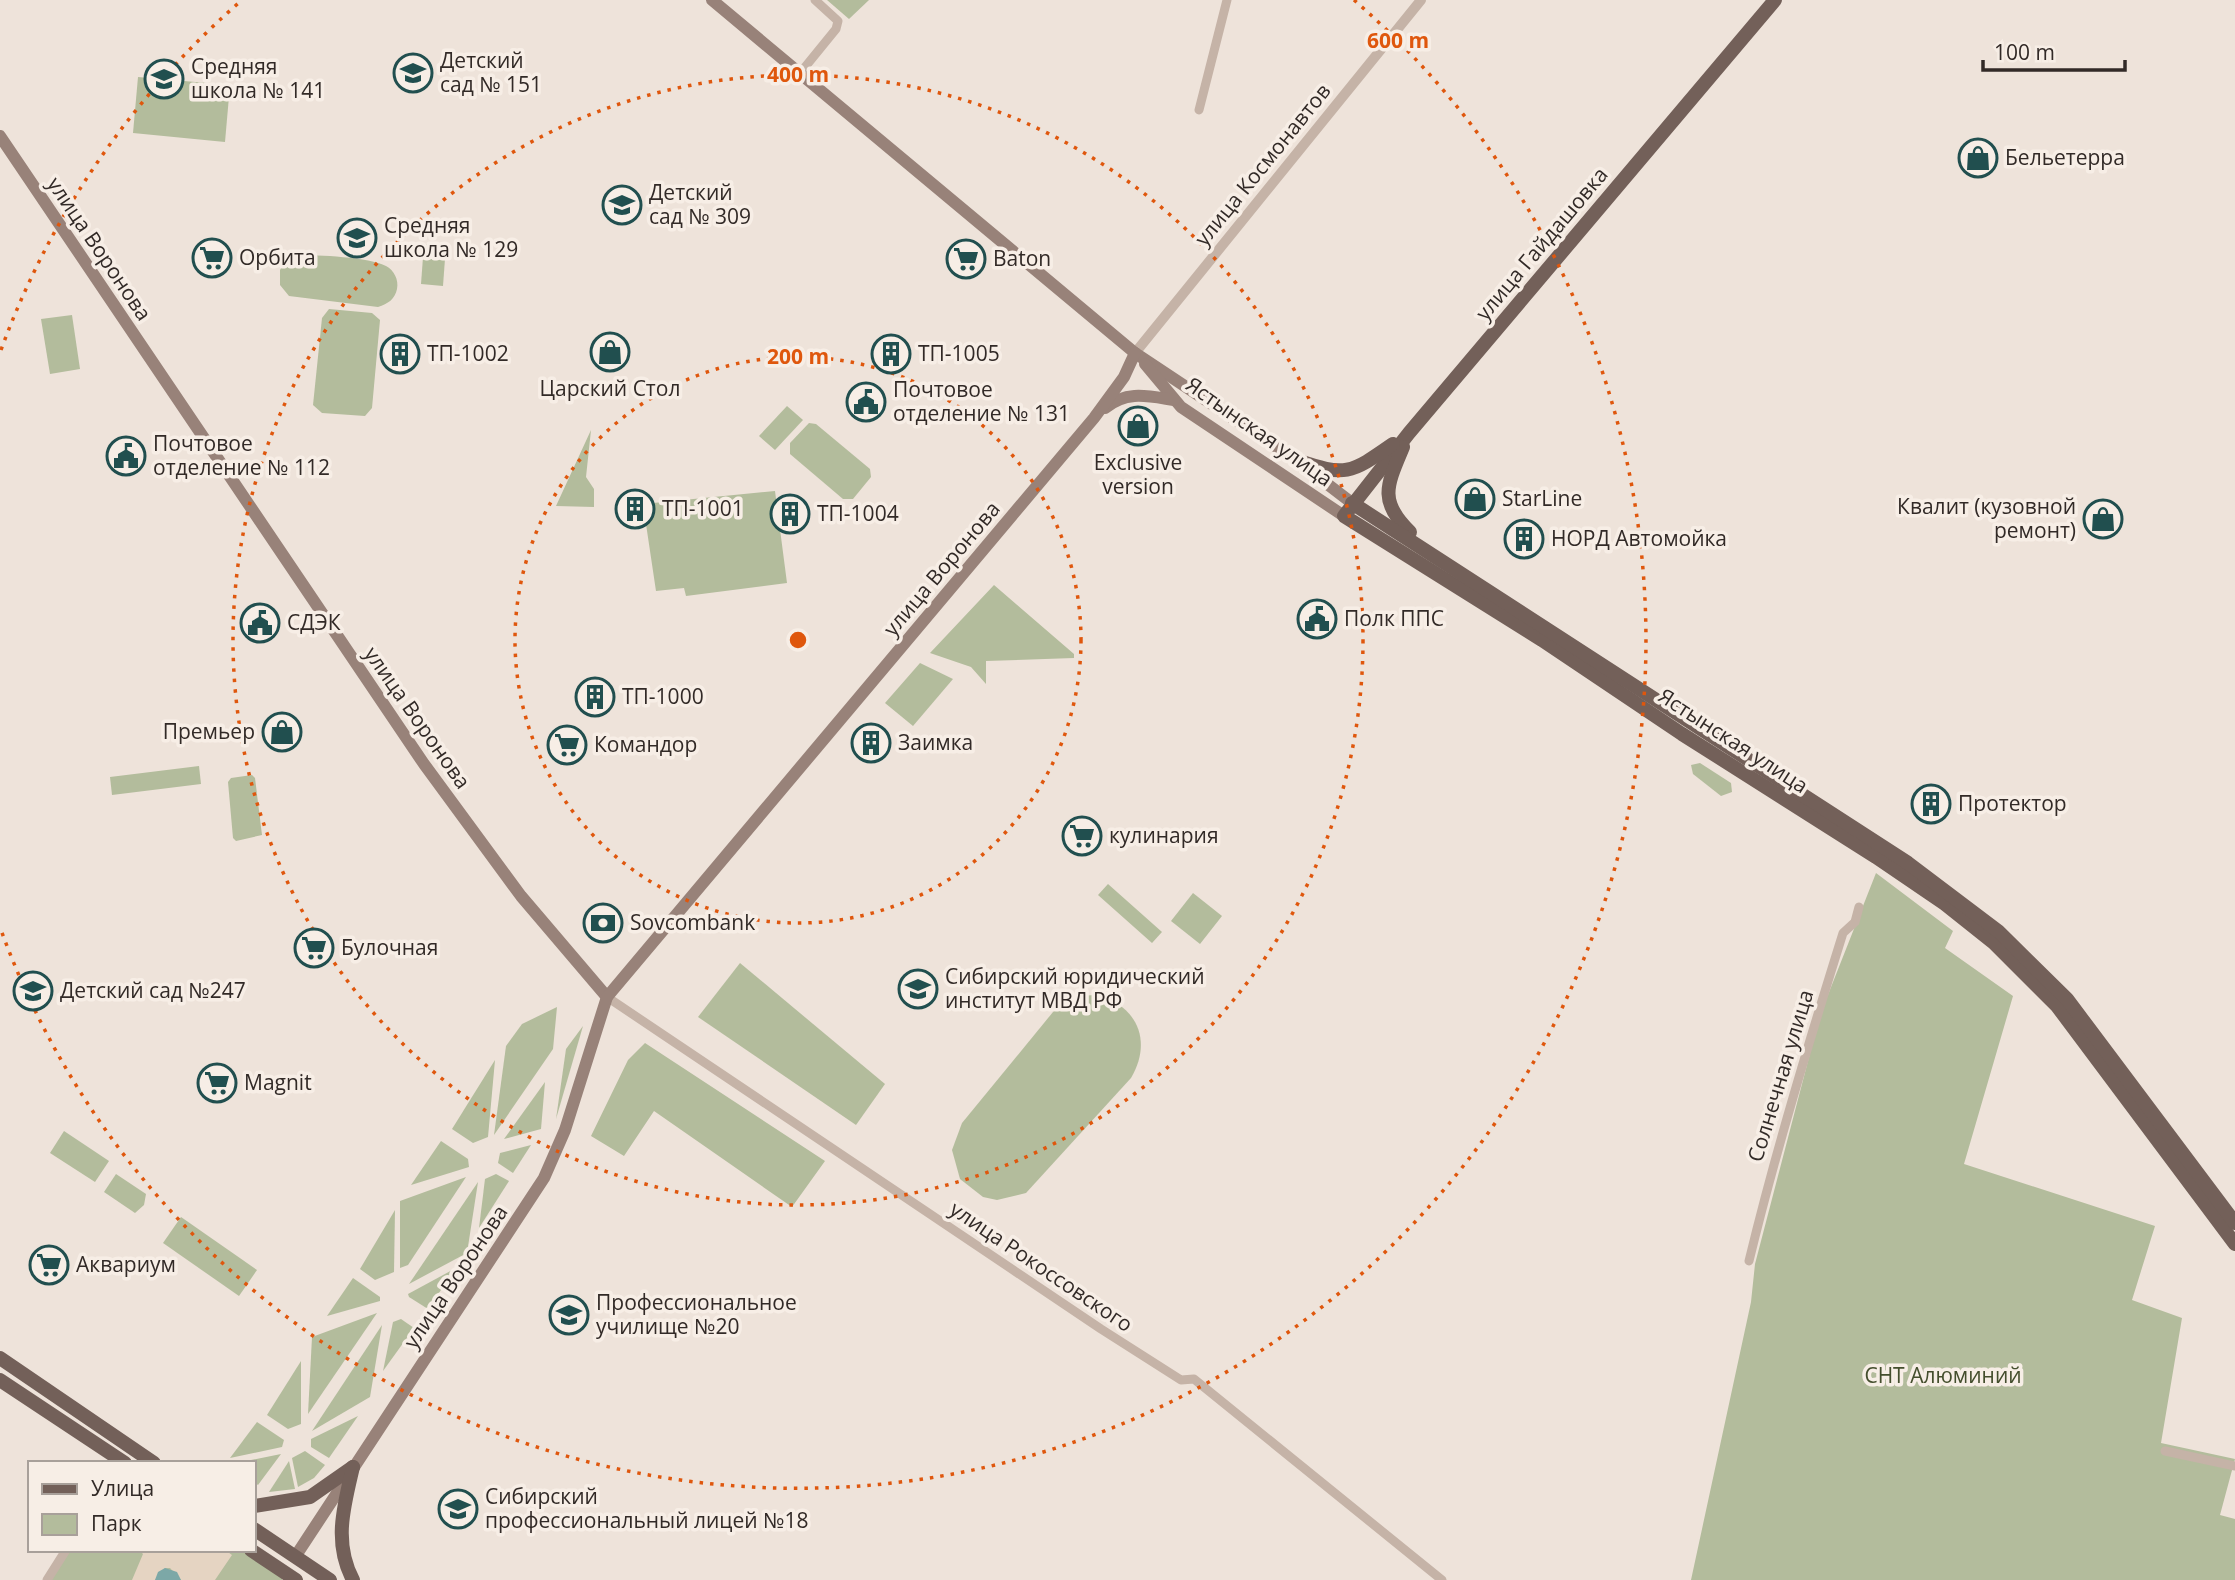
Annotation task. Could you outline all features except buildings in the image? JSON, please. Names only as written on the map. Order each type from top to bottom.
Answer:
[{"type":"main road","name":"Ястынская улица","points":[[712,0],[1135,353],[1296,460],[1352,503],[1908,863],[1998,931],[2067,999],[2235,1223]]},
{"type":"main road","name":"улица Гайдашовка","points":[[1344,516],[1409,433],[1775,0]]},
{"type":"main road","name":"улица Воронова","points":[[0,136],[417,753],[522,896],[607,997]]},
{"type":"main road","name":"Ястынская улица","points":[[1135,353],[1174,400],[1238,447],[1876,857],[1945,904],[1994,943],[2057,1006],[2235,1244]]},
{"type":"main road","name":"улица Воронова","points":[[295,1557],[544,1178],[565,1130],[607,997],[1094,418],[1124,377],[1135,353]]},
{"type":"main road","points":[[1094,418],[1112,402],[1128,395],[1174,400]]},
{"type":"main road","points":[[1296,460],[1323,469],[1350,471],[1409,433]]},
{"type":"main road","points":[[1409,433],[1387,499],[1393,516],[1442,560]]},
{"type":"main road","points":[[0,1357],[151,1461]]},
{"type":"main road","points":[[0,1380],[121,1461]]},
{"type":"main road","points":[[125,1461],[133,1449]]},
{"type":"main road","points":[[256,1506],[310,1497],[353,1467]]},
{"type":"main road","points":[[353,1467],[343,1512],[340,1548],[353,1580]]},
{"type":"main road","points":[[256,1530],[330,1580]]},
{"type":"main road","points":[[254,1552],[288,1578],[295,1557]]},
{"type":"street","points":[[800,72],[836,29],[838,21],[815,0]]},
{"type":"street","points":[[1199,110],[1227,0]]},
{"type":"street","name":"улица Космонавтов","points":[[1135,353],[1421,0]]},
{"type":"street","name":"Солнечная улица","points":[[1749,1261],[1774,1161],[1810,1039],[1843,933],[1855,922],[1859,907]]},
{"type":"street","name":"улица Рокоссовского","points":[[607,997],[1101,1329],[1181,1380],[1194,1379],[1442,1580]]},
{"type":"street","points":[[2165,1451],[2235,1466]]},
{"type":"street","points":[[47,1580],[65,1552]]},
{"type":"green space","points":[[827,0],[869,0],[849,19]]},
{"type":"green space","points":[[138,77],[230,85],[225,142],[133,133]]},
{"type":"green space","points":[[424,244],[446,245],[443,286],[421,284]]},
{"type":"green space","points":[[298,255],[343,257],[378,263],[394,273],[397,279],[395,296],[378,307],[289,296],[280,285],[280,270],[285,262]]},
{"type":"green space","points":[[329,309],[372,313],[380,320],[372,408],[365,416],[322,413],[313,405],[322,318]]},
{"type":"green space","points":[[72,315],[80,369],[50,374],[41,319]]},
{"type":"green space","points":[[787,406],[803,420],[775,450],[759,436]]},
{"type":"green space","points":[[809,423],[816,424],[870,469],[871,477],[853,499],[843,499],[790,454],[790,443]]},
{"type":"green space","points":[[591,430],[586,477],[594,489],[594,507],[556,506]]},
{"type":"green space","points":[[775,491],[787,583],[686,596],[684,588],[656,591],[643,504]]},
{"type":"green space","points":[[994,585],[1074,654],[1074,658],[986,661],[986,684],[971,667],[930,653]]},
{"type":"green space","points":[[920,663],[953,679],[913,726],[885,703]]},
{"type":"green space","points":[[1700,763],[1731,783],[1732,792],[1721,796],[1693,774],[1691,765]]},
{"type":"green space","points":[[199,766],[201,784],[112,795],[110,777]]},
{"type":"green space","points":[[252,775],[255,778],[262,835],[236,841],[233,838],[228,782],[231,778]]},
{"type":"green space","name":"СНТ Алюминий","points":[[1876,873],[1953,931],[1945,948],[2013,996],[1964,1164],[2155,1226],[2132,1300],[2182,1318],[2161,1443],[2235,1459],[2220,1515],[2235,1519],[2235,1580],[1691,1580],[1751,1302],[1755,1264],[1820,1015]]},
{"type":"green space","points":[[1108,884],[1162,932],[1152,943],[1098,895]]},
{"type":"green space","points":[[1193,893],[1222,916],[1200,944],[1171,921]]},
{"type":"green space","points":[[740,963],[885,1084],[856,1125],[698,1017]]},
{"type":"green space","points":[[1095,995],[1121,1007],[1131,1015],[1137,1026],[1141,1051],[1131,1078],[1026,1193],[997,1200],[983,1197],[960,1179],[952,1150],[962,1123],[1053,1012],[1080,996]]},
{"type":"green space","points":[[557,1007],[553,1049],[494,1135],[506,1046],[522,1024]]},
{"type":"green space","points":[[583,1026],[556,1119],[566,1049]]},
{"type":"green space","points":[[645,1043],[825,1161],[792,1207],[654,1111],[624,1156],[591,1136],[628,1060]]},
{"type":"green space","points":[[495,1060],[488,1137],[473,1143],[452,1129]]},
{"type":"green space","points":[[545,1082],[541,1129],[504,1139]]},
{"type":"green space","points":[[64,1131],[109,1161],[95,1182],[50,1153]]},
{"type":"green space","points":[[441,1141],[468,1159],[469,1167],[411,1185]]},
{"type":"green space","points":[[531,1145],[513,1173],[498,1163],[500,1153]]},
{"type":"green space","points":[[116,1174],[146,1194],[144,1205],[135,1213],[104,1192]]},
{"type":"green space","points":[[496,1174],[509,1181],[479,1228],[485,1179]]},
{"type":"green space","points":[[466,1177],[408,1265],[400,1268],[400,1201]]},
{"type":"green space","points":[[478,1182],[467,1253],[409,1284]]},
{"type":"green space","points":[[395,1210],[394,1272],[375,1280],[360,1269]]},
{"type":"green space","points":[[181,1217],[257,1270],[239,1296],[163,1243]]},
{"type":"green space","points":[[456,1268],[428,1309],[409,1297],[408,1294]]},
{"type":"green space","points":[[353,1278],[380,1297],[380,1301],[327,1316]]},
{"type":"green space","points":[[377,1313],[308,1414],[312,1337]]},
{"type":"green space","points":[[401,1319],[414,1328],[383,1371],[393,1322]]},
{"type":"green space","points":[[382,1325],[370,1397],[312,1431]]},
{"type":"green space","points":[[301,1361],[301,1424],[288,1429],[267,1415]]},
{"type":"green space","points":[[358,1416],[329,1458],[311,1447],[311,1439]]},
{"type":"green space","points":[[257,1422],[284,1440],[282,1447],[230,1458]]},
{"type":"green space","points":[[305,1451],[325,1465],[314,1478],[298,1487],[292,1458]]},
{"type":"green space","points":[[281,1454],[258,1485],[256,1461],[246,1461]]},
{"type":"green space","points":[[289,1461],[295,1489],[269,1492]]},
{"type":"green space","points":[[65,1552],[254,1552],[285,1574],[282,1580],[47,1580]]},
{"type":"shaded area","points":[[141,1552],[228,1552],[232,1555],[215,1580],[181,1580],[170,1568],[165,1568],[155,1580],[132,1580],[143,1554]]},
{"type":"water","points":[[165,1568],[177,1572],[181,1580],[155,1580],[158,1572]]},
{"type":"place","name":"Детский сад № 151","points":[[413,73]]},
{"type":"place","name":"Средняя школа № 141","points":[[164,79]]},
{"type":"place","name":"Бельетерра","points":[[1978,158]]},
{"type":"place","name":"Детский сад № 309","points":[[622,205]]},
{"type":"place","name":"Средняя школа № 129","points":[[357,238]]},
{"type":"place","name":"Орбита","points":[[212,258]]},
{"type":"place","name":"Baton","points":[[966,259]]},
{"type":"place","name":"Царский Стол","points":[[610,352]]},
{"type":"place","name":"ТП-1002","points":[[400,354]]},
{"type":"place","name":"ТП-1005","points":[[891,354]]},
{"type":"place","name":"Почтовое отделение № 131","points":[[866,402]]},
{"type":"place","name":"Exclusive version","points":[[1138,426]]},
{"type":"place","name":"Почтовое отделение № 112","points":[[126,456]]},
{"type":"place","name":"StarLine","points":[[1475,499]]},
{"type":"place","name":"ТП-1001","points":[[635,509]]},
{"type":"place","name":"ТП-1004","points":[[790,514]]},
{"type":"place","name":"Квалит (кузовной ремонт)","points":[[2103,519]]},
{"type":"place","name":"НОРД Автомойка","points":[[1524,539]]},
{"type":"place","name":"Полк ППС","points":[[1317,619]]},
{"type":"place","name":"СДЭК","points":[[260,623]]},
{"type":"place","name":"ТП-1000","points":[[595,697]]},
{"type":"place","name":"Премьер","points":[[282,732]]},
{"type":"place","name":"Заимка","points":[[871,743]]},
{"type":"place","name":"Командор","points":[[567,745]]},
{"type":"place","name":"Протектор","points":[[1931,804]]},
{"type":"place","name":"кулинария","points":[[1082,836]]},
{"type":"place","name":"Sovcombank","points":[[603,923]]},
{"type":"place","name":"Булочная","points":[[314,948]]},
{"type":"place","name":"Сибирский юридический институт МВД РФ","points":[[918,989]]},
{"type":"place","name":"Детский сад №247","points":[[33,991]]},
{"type":"place","name":"Magnit","points":[[217,1083]]},
{"type":"place","name":"Аквариум","points":[[49,1265]]},
{"type":"place","name":"Профессиональное училище №20","points":[[569,1315]]},
{"type":"place","name":"Сибирский профессиональный лицей №18","points":[[458,1509]]}]
